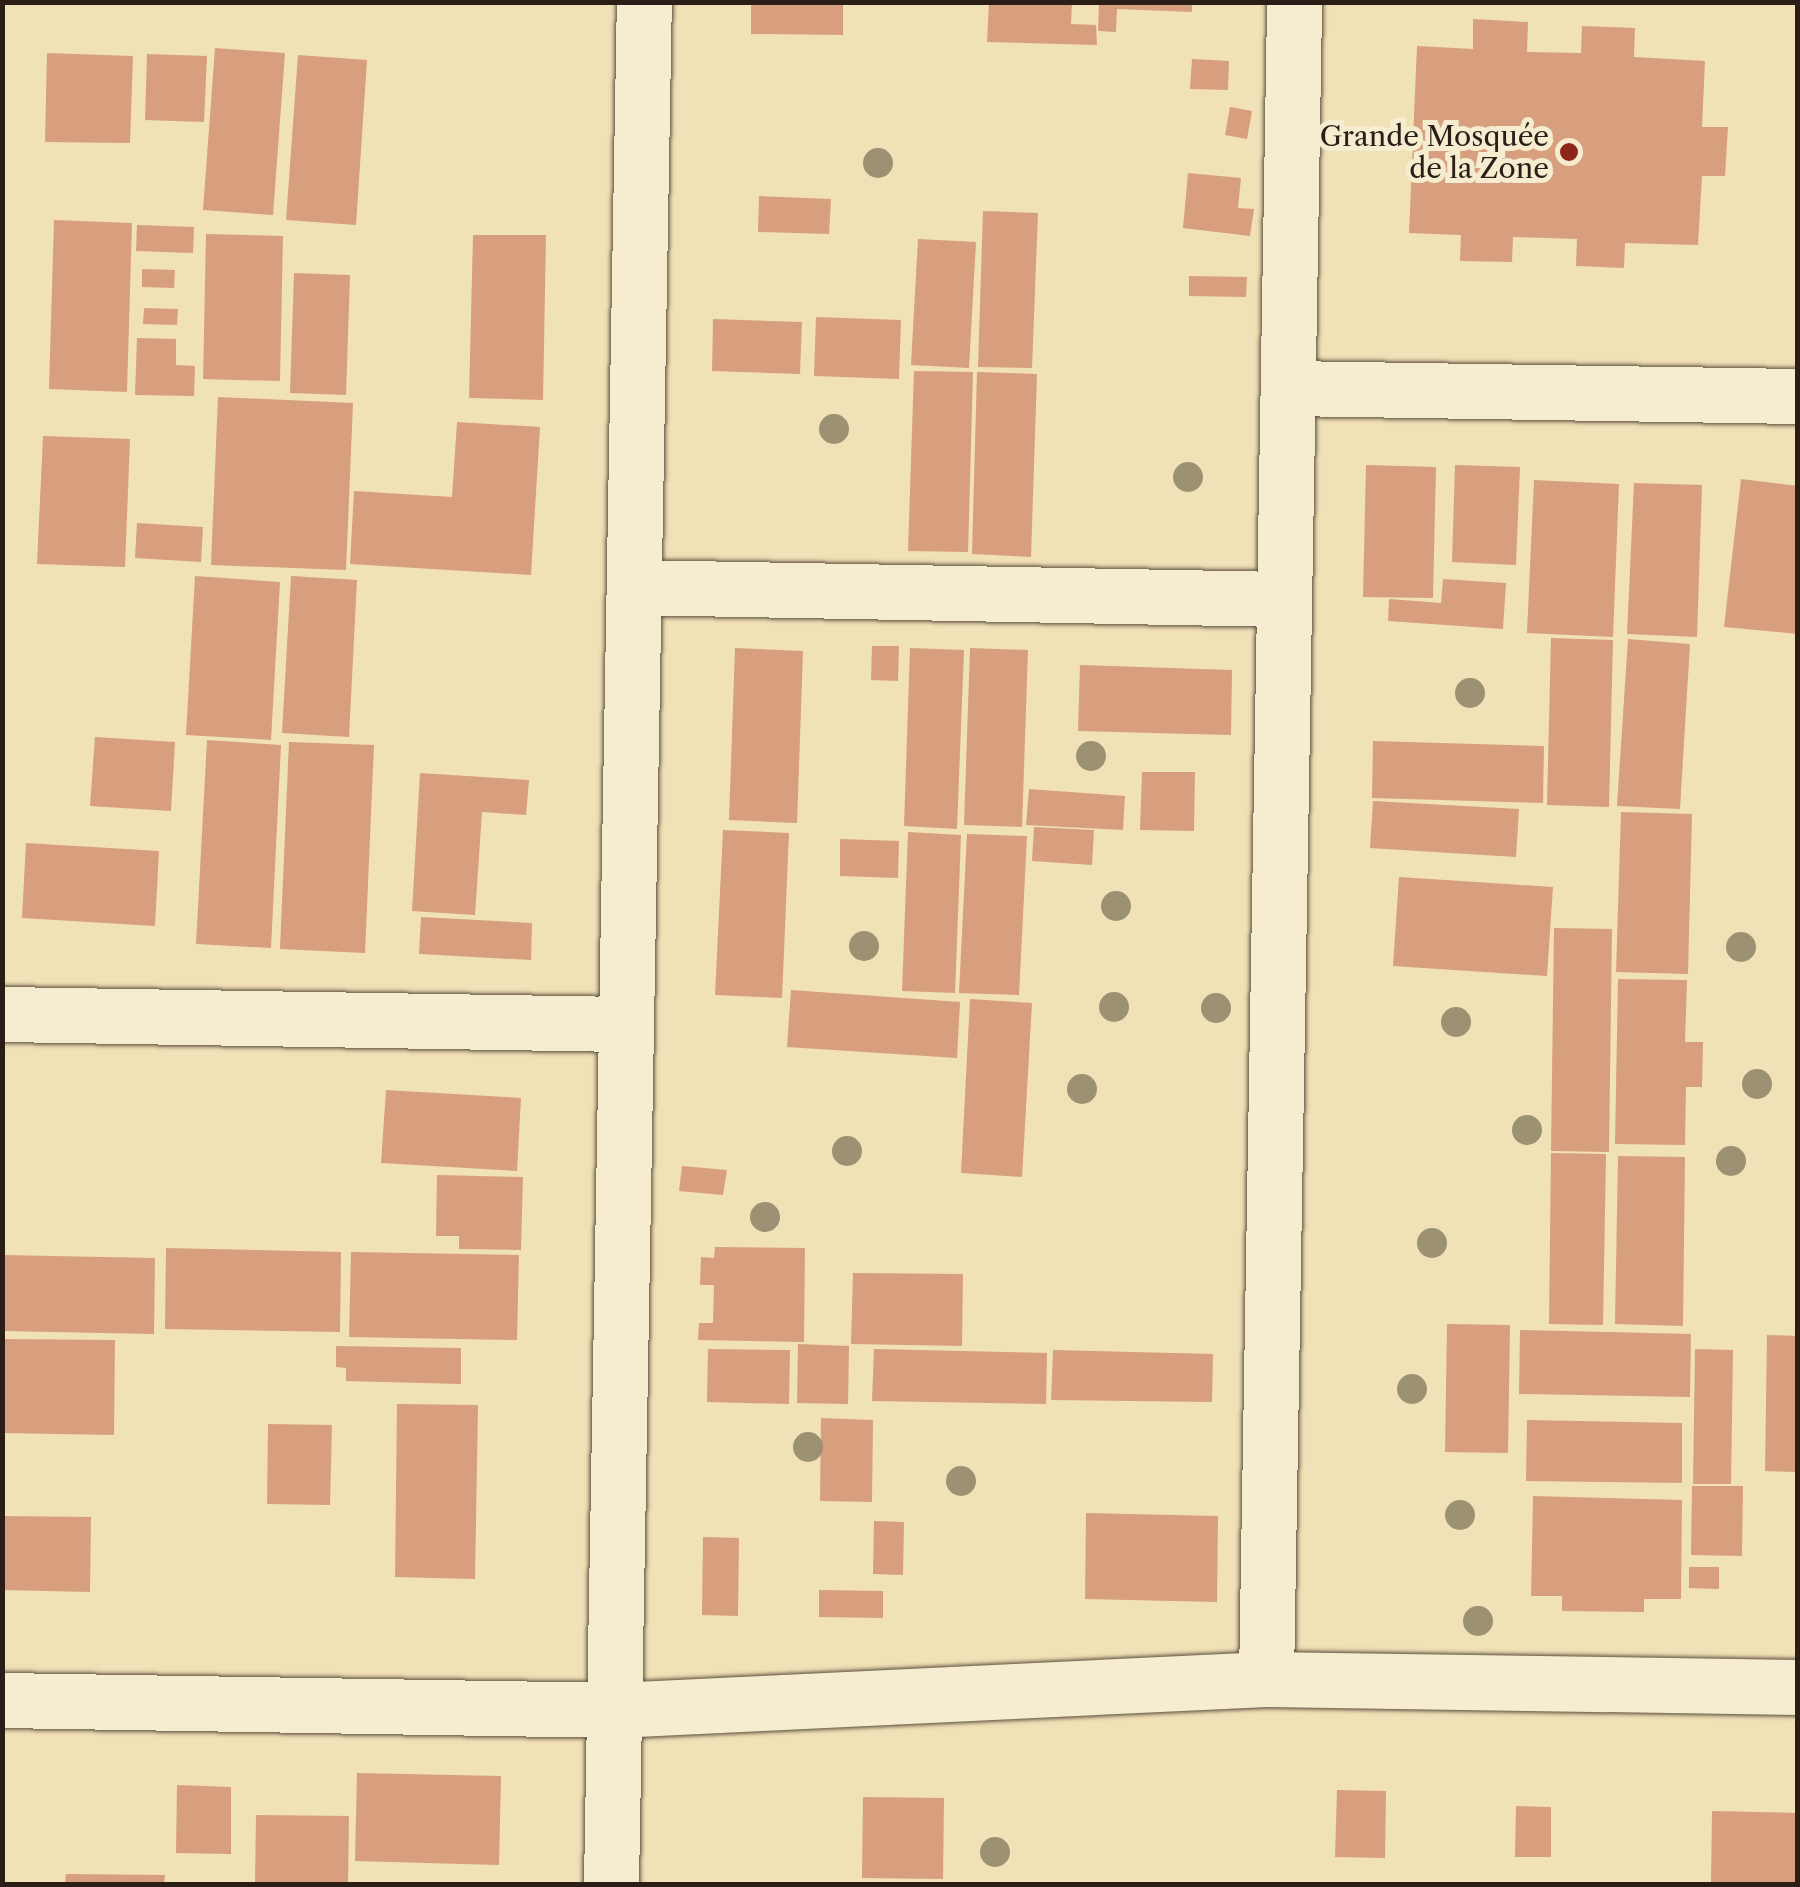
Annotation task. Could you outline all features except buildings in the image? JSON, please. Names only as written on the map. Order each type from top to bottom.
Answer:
[{"type":"street","points":[[612,1884],[644,2]]},
{"type":"street","points":[[1266,1680],[1294,2]]},
{"type":"street","points":[[1288,388],[1798,396]]},
{"type":"street","points":[[634,587],[1284,599]]},
{"type":"street","points":[[2,1014],[626,1024]]},
{"type":"street","points":[[2,1700],[614,1710],[1266,1680],[1798,1687]]},
{"type":"place","name":"Grande Mosquée de la Zone","points":[[1569,152]]}]
